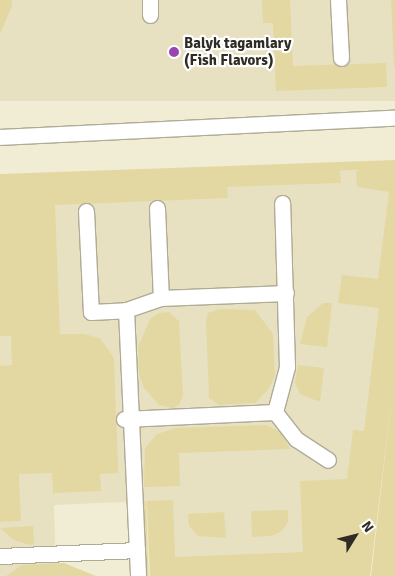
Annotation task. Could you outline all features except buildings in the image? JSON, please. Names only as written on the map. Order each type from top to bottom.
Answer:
[{"type":"lane","points":[[150,0],[150,16]]},
{"type":"lane","points":[[338,0],[341,58]]},
{"type":"lane","points":[[0,136],[395,118]]},
{"type":"lane","points":[[275,412],[287,367],[282,203]]},
{"type":"lane","points":[[157,208],[161,298]]},
{"type":"lane","points":[[86,211],[90,312],[126,310],[161,298],[286,293]]},
{"type":"lane","points":[[126,310],[127,418],[138,576]]},
{"type":"lane","points":[[127,418],[275,412]]},
{"type":"lane","points":[[275,412],[296,439],[328,460]]},
{"type":"lane","points":[[0,556],[137,550]]},
{"type":"shaded area","points":[[0,0],[395,0],[395,101],[0,101]]},
{"type":"shaded area","points":[[0,0],[12,0],[12,6],[0,34]]},
{"type":"shaded area","points":[[262,0],[290,0],[293,66],[386,63],[387,87],[276,91],[273,23],[263,23]]},
{"type":"shaded area","points":[[391,0],[395,0],[395,66],[394,66]]},
{"type":"shaded area","points":[[395,160],[395,576],[371,576],[393,386],[370,576],[150,576],[147,501],[173,500],[175,557],[303,552],[300,481],[347,479],[353,430],[364,431],[379,308],[338,303],[342,275],[378,279],[389,192],[357,187],[356,171],[361,170],[340,171],[341,183],[227,187],[228,198],[55,205],[60,334],[84,334],[100,338],[114,358],[119,490],[118,473],[100,474],[101,491],[53,493],[38,183],[52,473],[19,474],[21,521],[0,522],[0,366],[12,365],[11,336],[0,336],[0,174]]},
{"type":"shaded area","points":[[395,169],[395,367],[370,576],[150,576],[146,501],[54,505],[56,576],[0,576],[0,185]]},
{"type":"shaded area","points":[[323,303],[332,303],[327,347],[300,344],[307,317]]},
{"type":"shaded area","points":[[219,309],[255,310],[273,334],[275,376],[268,390],[255,403],[219,405],[209,398],[206,320],[208,313]]},
{"type":"shaded area","points":[[169,312],[179,321],[183,396],[179,405],[173,408],[159,405],[144,388],[139,375],[138,347],[150,319],[159,313]]},
{"type":"shaded area","points":[[298,365],[324,368],[320,402],[300,394],[295,382]]},
{"type":"shaded area","points":[[266,425],[281,432],[290,449],[179,453],[180,486],[144,487],[145,448],[157,434],[176,428]]},
{"type":"shaded area","points":[[141,501],[146,501],[149,576],[144,576]]},
{"type":"shaded area","points":[[288,510],[288,522],[282,531],[271,536],[252,537],[251,511]]},
{"type":"shaded area","points":[[224,512],[226,538],[198,536],[189,526],[188,514]]},
{"type":"shaded area","points":[[33,526],[34,544],[30,545],[14,540],[0,528]]},
{"type":"shaded area","points":[[64,563],[96,576],[6,576],[22,565]]},
{"type":"place","name":"Balyk tagamlary (Fish Flavors)","points":[[174,52]]}]
